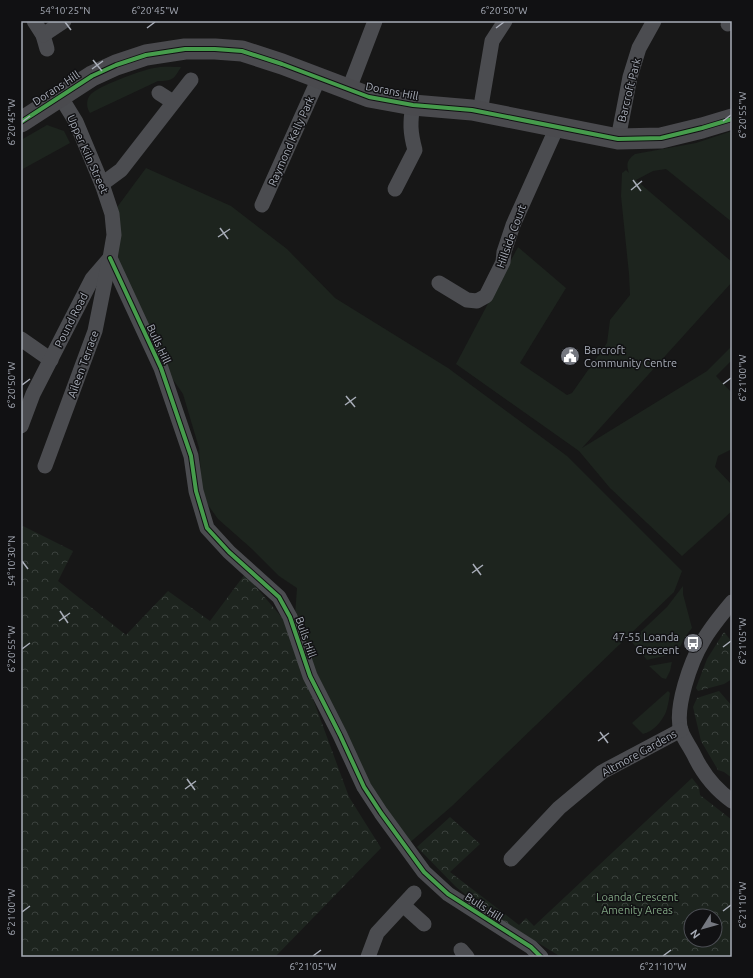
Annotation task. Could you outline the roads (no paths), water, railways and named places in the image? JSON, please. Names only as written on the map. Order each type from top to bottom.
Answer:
[{"type":"street","points":[[34,21],[45,42],[64,21]]},
{"type":"street","points":[[349,89],[375,21]]},
{"type":"street","points":[[480,112],[492,41],[505,21]]},
{"type":"street","name":"Barcroft Park","points":[[618,139],[630,77],[639,48],[654,21]]},
{"type":"street","name":"Dorans Hill","points":[[21,122],[92,76],[116,65],[146,55],[186,50],[215,49],[242,51],[282,64],[369,97],[413,105],[480,112],[618,139],[661,138],[732,119]]},
{"type":"street","name":"Raymond Kelly Park","points":[[262,205],[320,78]]},
{"type":"street","points":[[102,184],[121,170],[191,80]]},
{"type":"street","points":[[159,93],[173,102]]},
{"type":"street","name":"Upper Kiln Street","points":[[60,96],[76,122],[102,184],[112,214],[114,235],[110,258]]},
{"type":"street","points":[[395,189],[414,150],[410,132],[410,118],[413,105]]},
{"type":"street","name":"Hillside Court","points":[[439,283],[467,300],[477,301],[486,296],[503,262],[504,252],[513,225],[557,127]]},
{"type":"street","name":"Pound Road","points":[[21,426],[34,394],[92,279],[110,258]]},
{"type":"street","name":"Aileen Terrace","points":[[45,466],[95,331],[110,258]]},
{"type":"street","name":"Bulls Hill","points":[[110,258],[161,368],[190,456],[196,492],[207,528],[229,552],[279,597],[290,617],[310,676],[364,787],[424,872],[448,894],[531,947],[541,957]]},
{"type":"street","points":[[21,339],[51,360]]},
{"type":"street","points":[[732,602],[703,640],[690,668],[684,687],[680,714],[681,730],[701,768],[720,792],[732,801]]},
{"type":"street","name":"Altmore Gardens","points":[[511,859],[559,808],[602,772],[681,730]]},
{"type":"street","points":[[368,957],[377,933],[414,893]]},
{"type":"street","points":[[404,904],[424,924]]},
{"type":"place","name":"Barcroft Community Centre","points":[[570,356]]},
{"type":"place","name":"47-55 Loanda Crescent","points":[[693,643]]},
{"type":"park label","name":"Loanda Crescent Amenity Areas","points":[[637,903]]}]
